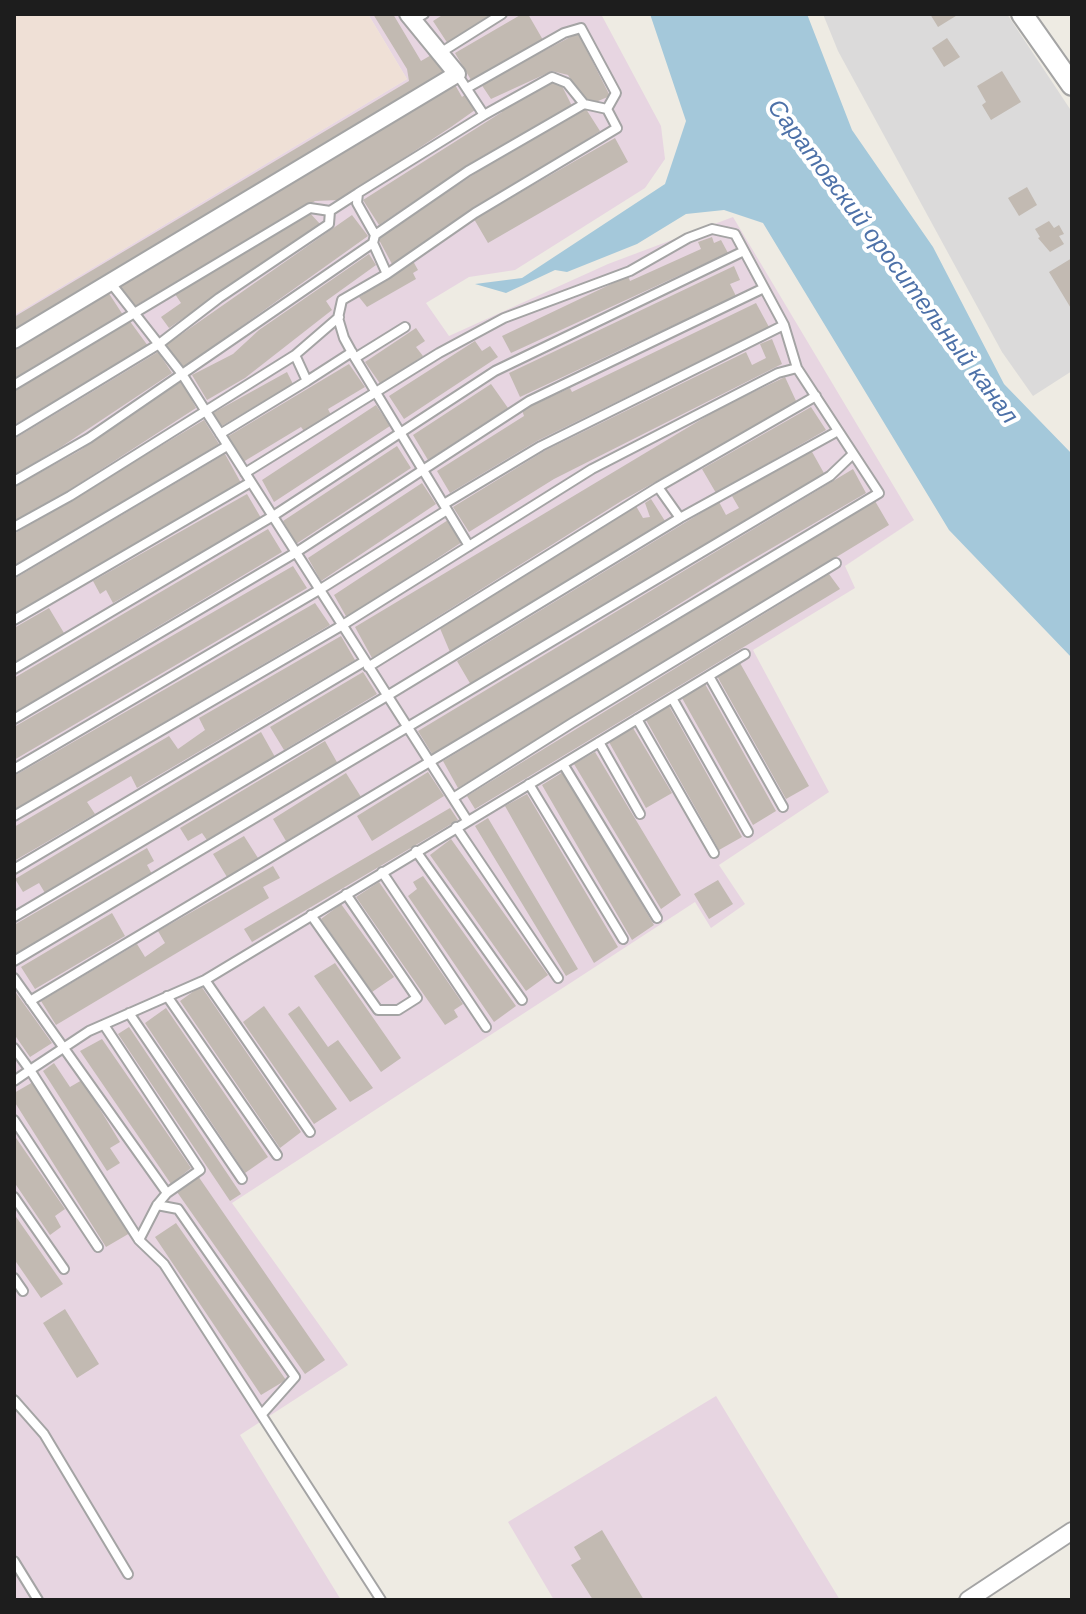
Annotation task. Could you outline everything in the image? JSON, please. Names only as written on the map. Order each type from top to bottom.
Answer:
[{"type":"street","points":[[1022,14],[1072,85]]},
{"type":"street","points":[[14,340],[462,81],[415,16]]},
{"type":"street","points":[[968,1600],[1072,1531]]},
{"type":"lane","points":[[440,53],[502,14]]},
{"type":"lane","points":[[484,115],[462,81],[581,28],[616,93],[607,109]]},
{"type":"lane","points":[[14,385],[310,208],[330,211],[484,115],[552,77],[567,83],[584,104],[607,109],[617,128],[475,213],[387,274],[342,300],[339,317],[353,355],[469,546]]},
{"type":"lane","points":[[14,481],[89,438],[468,171],[584,104]]},
{"type":"lane","points":[[358,193],[357,203],[387,274]]},
{"type":"lane","points":[[14,432],[159,344],[219,298],[329,224],[330,211]]},
{"type":"lane","points":[[30,1001],[879,493],[797,368],[784,325],[735,234],[712,229],[630,271],[504,318],[439,353],[245,473]]},
{"type":"lane","points":[[14,669],[273,516],[495,371],[744,251]]},
{"type":"lane","points":[[110,282],[182,374],[467,820]]},
{"type":"lane","points":[[14,719],[295,553],[529,401],[764,288]]},
{"type":"lane","points":[[14,527],[70,496],[295,355],[339,317]]},
{"type":"lane","points":[[14,769],[319,590],[541,446],[784,325]]},
{"type":"lane","points":[[220,434],[405,327]]},
{"type":"lane","points":[[295,355],[307,381]]},
{"type":"lane","points":[[14,816],[341,626],[592,469],[778,373],[797,368]]},
{"type":"lane","points":[[14,869],[816,396]]},
{"type":"lane","points":[[14,917],[680,518],[838,431]]},
{"type":"lane","points":[[14,572],[227,446]]},
{"type":"lane","points":[[14,961],[830,476],[853,454]]},
{"type":"lane","points":[[14,620],[251,482]]},
{"type":"lane","points":[[658,487],[680,518]]},
{"type":"lane","points":[[453,798],[836,563]]},
{"type":"lane","points":[[14,1081],[104,1025],[205,980],[745,654]]},
{"type":"lane","points":[[709,676],[783,807]]},
{"type":"lane","points":[[672,698],[748,832]]},
{"type":"lane","points":[[637,719],[714,853]]},
{"type":"lane","points":[[599,742],[640,814]]},
{"type":"lane","points":[[563,764],[657,918]]},
{"type":"lane","points":[[529,784],[623,939]]},
{"type":"lane","points":[[456,827],[558,978]]},
{"type":"lane","points":[[416,851],[522,1000]]},
{"type":"lane","points":[[382,872],[486,1027]]},
{"type":"lane","points":[[311,915],[378,1010],[398,1010],[417,998],[346,894]]},
{"type":"lane","points":[[14,978],[167,1193]]},
{"type":"lane","points":[[205,980],[310,1132]]},
{"type":"lane","points":[[167,996],[277,1155]]},
{"type":"lane","points":[[129,1013],[242,1179]]},
{"type":"lane","points":[[104,1025],[200,1170],[167,1193],[157,1205],[139,1240]]},
{"type":"lane","points":[[14,1048],[139,1240],[164,1264],[381,1600]]},
{"type":"lane","points":[[14,1120],[98,1247]]},
{"type":"lane","points":[[14,1197],[64,1269]]},
{"type":"lane","points":[[157,1205],[178,1209],[295,1377],[262,1414]]},
{"type":"lane","points":[[14,1278],[23,1291]]},
{"type":"lane","points":[[14,1400],[44,1434],[128,1574]]},
{"type":"lane","points":[[14,1561],[38,1600]]},
{"type":"shaded area","points":[[14,14],[368,14],[407,79],[14,315]]},
{"type":"shaded area","points":[[368,14],[601,14],[661,126],[665,159],[645,188],[515,270],[469,277],[426,303],[449,336],[608,264],[733,217],[914,520],[845,566],[855,588],[753,650],[829,792],[719,865],[745,904],[711,928],[695,902],[232,1203],[348,1365],[240,1435],[341,1600],[14,1600],[14,315],[407,79]]},
{"type":"shaded area","points":[[823,14],[1007,14],[1072,112],[1072,371],[1033,396],[1002,352],[838,51]]},
{"type":"shaded area","points":[[716,1396],[840,1600],[554,1600],[508,1522]]},
{"type":"water","name":"Саратовский оросительный канал","points":[[650,14],[807,14],[852,130],[933,247],[1004,384],[1072,454],[1072,658],[949,530],[763,223],[724,210],[686,214],[637,244],[567,272],[555,270],[506,293],[475,284],[522,278],[665,184],[686,121]]},
{"type":"building","points":[[373,14],[393,14],[421,61],[433,54],[446,75],[14,333],[14,317],[409,81],[407,69]]},
{"type":"building","points":[[444,14],[495,14],[448,44],[433,21]]},
{"type":"building","points":[[522,14],[528,14],[543,40],[471,80],[455,53]]},
{"type":"building","points":[[930,14],[959,14],[938,27]]},
{"type":"building","points":[[578,33],[610,96],[591,104],[583,99],[568,75],[552,71],[491,99],[481,84]]},
{"type":"building","points":[[947,38],[960,57],[944,67],[932,48]]},
{"type":"building","points":[[1002,71],[1021,102],[991,120],[982,105],[986,102],[977,86]]},
{"type":"building","points":[[560,82],[572,106],[474,161],[379,225],[363,200],[502,112],[502,108],[546,84]]},
{"type":"building","points":[[454,83],[462,97],[466,94],[475,110],[451,127],[340,200],[315,201],[133,307],[119,285]]},
{"type":"building","points":[[586,109],[600,131],[392,264],[378,238],[482,169]]},
{"type":"building","points":[[615,138],[628,162],[488,243],[474,219]]},
{"type":"building","points":[[1027,187],[1037,205],[1019,216],[1008,198]]},
{"type":"building","points":[[309,212],[320,224],[169,328],[161,317],[181,303],[175,294]]},
{"type":"building","points":[[352,215],[368,236],[183,368],[166,345]]},
{"type":"building","points":[[1049,221],[1054,228],[1059,225],[1064,234],[1059,236],[1064,244],[1050,252],[1038,238],[1035,229]]},
{"type":"building","points":[[712,237],[714,243],[721,240],[728,253],[511,353],[502,336],[628,276],[630,281],[701,249],[698,242]]},
{"type":"building","points":[[369,254],[376,265],[326,301],[332,310],[245,378],[207,400],[192,375],[233,354],[259,330]]},
{"type":"building","points":[[1072,258],[1072,310],[1049,272]]},
{"type":"building","points":[[413,261],[418,270],[413,273],[416,279],[367,307],[359,297],[364,294],[362,291]]},
{"type":"building","points":[[734,266],[740,280],[730,284],[736,296],[520,397],[509,373]]},
{"type":"building","points":[[108,292],[123,315],[14,380],[14,348]]},
{"type":"building","points":[[756,303],[769,327],[537,441],[450,493],[437,471],[524,416],[522,410],[570,388],[572,392]]},
{"type":"building","points":[[129,320],[148,346],[14,425],[14,390]]},
{"type":"building","points":[[416,328],[425,341],[416,347],[423,356],[381,385],[365,362]]},
{"type":"building","points":[[772,339],[782,364],[554,479],[469,532],[453,507],[546,450],[746,352],[752,365],[766,358],[760,344]]},
{"type":"building","points":[[475,341],[482,351],[490,346],[498,357],[404,419],[389,396]]},
{"type":"building","points":[[158,352],[172,373],[14,475],[14,439]]},
{"type":"building","points":[[349,364],[365,387],[328,409],[331,415],[304,431],[301,427],[243,462],[227,437]]},
{"type":"building","points":[[287,372],[293,384],[220,427],[213,413]]},
{"type":"building","points":[[785,377],[797,403],[623,500],[372,658],[355,627],[722,407]]},
{"type":"building","points":[[182,381],[196,408],[54,500],[14,522],[14,487],[79,451]]},
{"type":"building","points":[[491,384],[508,408],[428,460],[413,435]]},
{"type":"building","points":[[376,405],[390,426],[274,502],[262,480]]},
{"type":"building","points":[[811,407],[826,430],[716,493],[702,469]]},
{"type":"building","points":[[204,420],[219,444],[14,569],[14,534]]},
{"type":"building","points":[[397,446],[411,468],[296,544],[283,521]]},
{"type":"building","points":[[811,450],[825,475],[471,685],[457,661],[719,502],[726,515],[739,508],[732,496]]},
{"type":"building","points":[[225,454],[241,483],[14,614],[14,579]]},
{"type":"building","points":[[853,469],[866,493],[724,576],[434,757],[418,731]]},
{"type":"building","points":[[422,483],[436,504],[321,581],[308,558]]},
{"type":"building","points":[[247,494],[261,518],[113,603],[106,590],[100,594],[93,581]]},
{"type":"building","points":[[651,499],[665,521],[450,652],[439,626],[636,506],[643,518],[650,517],[645,503]]},
{"type":"building","points":[[875,501],[889,525],[458,788],[443,761]]},
{"type":"building","points":[[448,520],[462,542],[347,618],[334,595]]},
{"type":"building","points":[[268,529],[282,552],[14,713],[14,678]]},
{"type":"building","points":[[293,566],[307,588],[14,760],[14,727]]},
{"type":"building","points":[[829,574],[840,589],[475,809],[467,796]]},
{"type":"building","points":[[315,603],[330,625],[16,809],[14,776]]},
{"type":"building","points":[[49,608],[64,633],[14,663],[14,628]]},
{"type":"building","points":[[341,636],[355,660],[137,788],[131,776],[87,802],[95,814],[14,861],[14,827],[169,736],[178,749],[205,730],[199,718]]},
{"type":"building","points":[[740,663],[809,786],[786,799],[717,676]]},
{"type":"building","points":[[363,672],[377,694],[284,750],[270,727]]},
{"type":"building","points":[[705,684],[776,811],[753,825],[682,698]]},
{"type":"building","points":[[669,706],[742,837],[719,850],[646,720]]},
{"type":"building","points":[[633,728],[672,793],[646,808],[609,742]]},
{"type":"building","points":[[261,732],[275,757],[45,893],[39,883],[23,892],[15,879]]},
{"type":"building","points":[[325,741],[338,764],[209,843],[202,833],[188,841],[180,828]]},
{"type":"building","points":[[595,752],[681,895],[661,909],[574,764]]},
{"type":"building","points":[[428,772],[444,796],[372,841],[357,816]]},
{"type":"building","points":[[563,772],[654,925],[632,940],[542,785]]},
{"type":"building","points":[[346,773],[361,797],[286,841],[273,819]]},
{"type":"building","points":[[527,794],[618,947],[594,963],[505,806]]},
{"type":"building","points":[[450,808],[458,820],[252,942],[244,929]]},
{"type":"building","points":[[488,818],[578,969],[566,976],[475,826]]},
{"type":"building","points":[[244,836],[258,858],[227,877],[213,854]]},
{"type":"building","points":[[451,839],[548,975],[526,991],[430,855]]},
{"type":"building","points":[[147,848],[154,861],[147,865],[152,874],[14,956],[14,925]]},
{"type":"building","points":[[273,866],[280,878],[263,887],[269,898],[56,1025],[41,1001],[137,944],[145,957],[165,943],[158,931]]},
{"type":"building","points":[[423,876],[516,1006],[494,1022],[408,896],[417,889],[413,882]]},
{"type":"building","points":[[718,880],[733,904],[709,919],[694,894]]},
{"type":"building","points":[[379,882],[463,1004],[454,1010],[458,1017],[445,1025],[356,897]]},
{"type":"building","points":[[341,904],[394,977],[372,992],[321,919]]},
{"type":"building","points":[[112,913],[125,936],[35,989],[21,967]]},
{"type":"building","points":[[335,963],[401,1058],[381,1072],[314,976]]},
{"type":"building","points":[[201,986],[301,1132],[280,1148],[180,1001]]},
{"type":"building","points":[[14,990],[52,1043],[30,1057],[14,1034]]},
{"type":"building","points":[[264,1006],[337,1109],[314,1124],[243,1022]]},
{"type":"building","points":[[299,1006],[328,1047],[338,1040],[373,1088],[350,1102],[288,1014]]},
{"type":"building","points":[[166,1008],[268,1157],[245,1173],[145,1023]]},
{"type":"building","points":[[129,1027],[241,1194],[230,1201],[118,1034]]},
{"type":"building","points":[[102,1039],[191,1168],[171,1184],[80,1051]]},
{"type":"building","points":[[54,1063],[70,1087],[82,1080],[120,1142],[110,1148],[120,1163],[107,1171],[43,1071]]},
{"type":"building","points":[[33,1082],[130,1233],[106,1247],[14,1101],[14,1093]]},
{"type":"building","points":[[14,1135],[65,1209],[55,1216],[61,1227],[50,1235],[14,1182]]},
{"type":"building","points":[[198,1176],[325,1360],[305,1374],[177,1192]]},
{"type":"building","points":[[14,1214],[63,1284],[41,1298],[14,1259]]},
{"type":"building","points":[[176,1223],[286,1380],[261,1395],[155,1237]]},
{"type":"building","points":[[65,1309],[99,1364],[77,1378],[43,1323]]},
{"type":"building","points":[[602,1530],[644,1600],[593,1600],[571,1565],[581,1559],[574,1547]]}]
